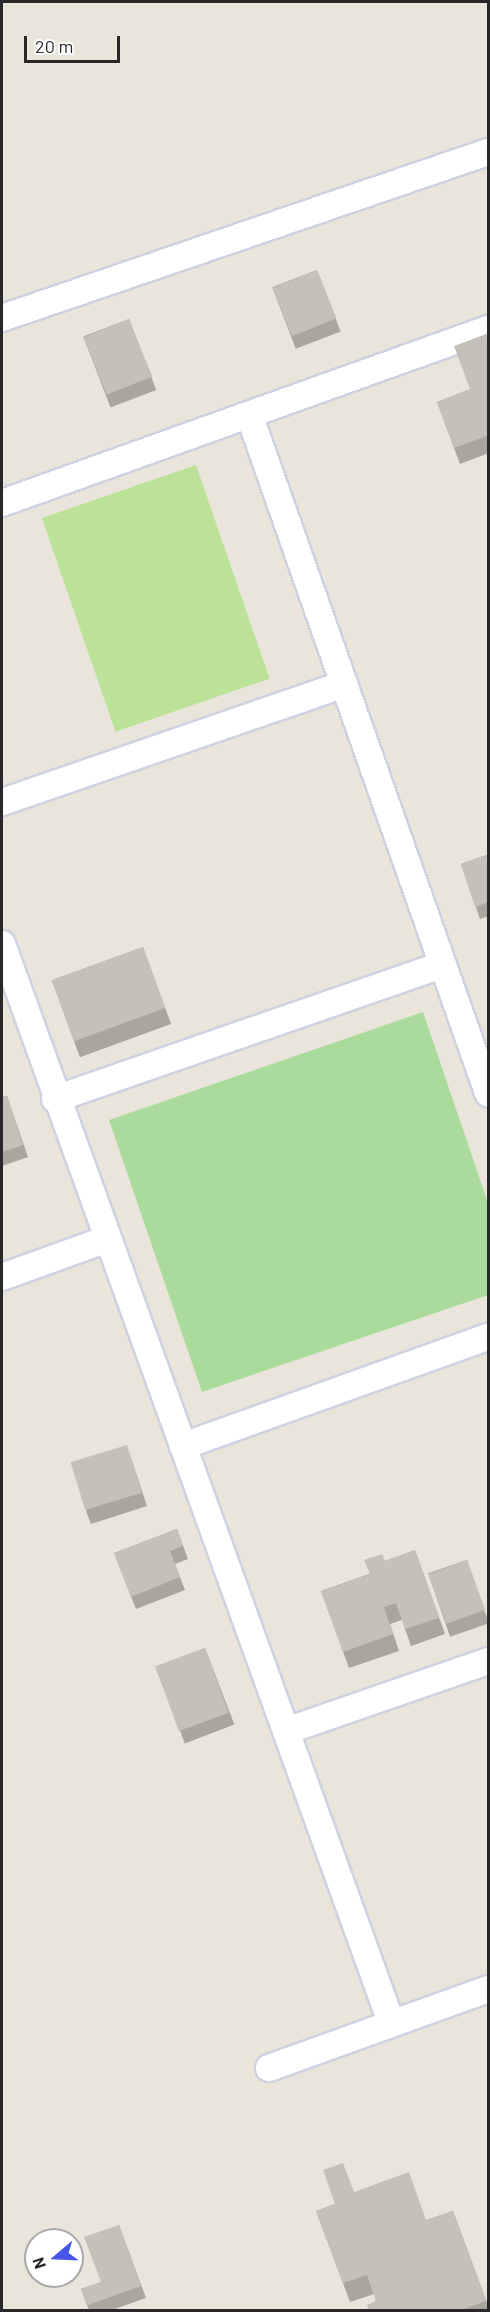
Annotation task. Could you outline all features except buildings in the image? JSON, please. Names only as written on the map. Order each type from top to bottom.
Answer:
[{"type":"street","points":[[2,318],[489,152]]},
{"type":"street","points":[[2,503],[250,417],[489,329]]},
{"type":"street","points":[[250,417],[488,1092]]},
{"type":"street","points":[[2,802],[344,684]]},
{"type":"street","points":[[2,944],[105,1240],[183,1446],[391,2022]]},
{"type":"street","points":[[55,1099],[443,965]]},
{"type":"street","points":[[2,1277],[105,1240]]},
{"type":"street","points":[[183,1446],[489,1337]]},
{"type":"street","points":[[286,1731],[489,1661]]},
{"type":"street","points":[[269,2068],[391,2022],[489,1989]]},
{"type":"green space","points":[[196,465],[270,679],[115,732],[42,518]]},
{"type":"green space","points":[[423,1012],[488,1203],[488,1295],[202,1392],[109,1120]]}]
